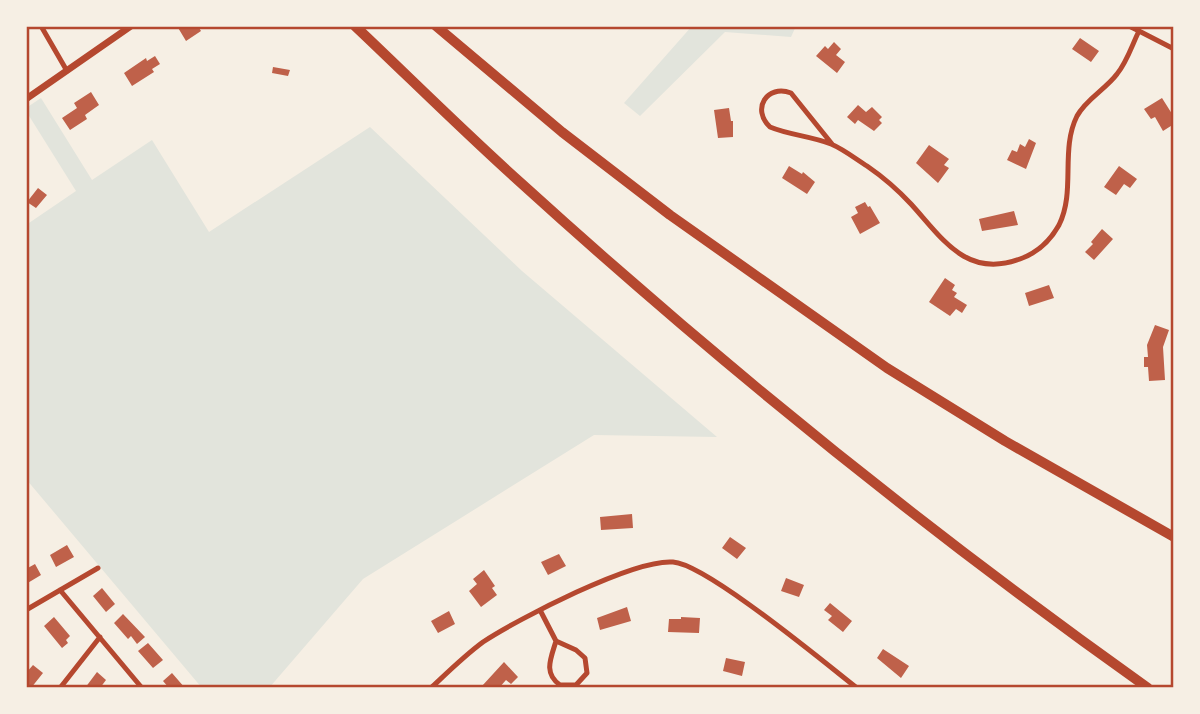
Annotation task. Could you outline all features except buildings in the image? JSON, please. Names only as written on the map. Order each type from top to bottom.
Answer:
[{"type":"highway","points":[[355,26],[520,183],[691,332],[867,475],[1148,688]]},
{"type":"highway","points":[[436,26],[562,132],[670,215],[887,368],[1005,442],[1174,537]]},
{"type":"main road","points":[[26,99],[131,26]]},
{"type":"street","points":[[41,26],[67,71]]},
{"type":"street","points":[[1129,26],[1174,49]]},
{"type":"street","points":[[832,144],[770,127],[761,112],[763,99],[774,91],[791,93],[832,144],[886,180],[912,205],[941,240],[959,254],[982,263],[1017,261],[1047,242],[1060,222],[1066,199],[1069,149],[1074,123],[1084,106],[1118,72],[1139,31]]},
{"type":"street","points":[[431,688],[484,642],[540,610],[633,569],[673,562],[692,567],[722,585],[857,688]]},
{"type":"street","points":[[26,610],[98,568]]},
{"type":"street","points":[[60,590],[142,688]]},
{"type":"street","points":[[540,610],[556,641],[580,652],[587,662],[585,677],[576,685],[560,685],[550,674],[550,662],[556,641]]},
{"type":"street","points":[[60,688],[100,637]]},
{"type":"shaded area","points":[[692,26],[796,26],[791,37],[725,32],[640,116],[624,103]]},
{"type":"shaded area","points":[[41,98],[92,180],[152,140],[209,232],[370,127],[522,271],[717,437],[594,435],[363,579],[269,688],[202,688],[26,479],[26,225],[76,191],[26,111],[26,108]]}]
